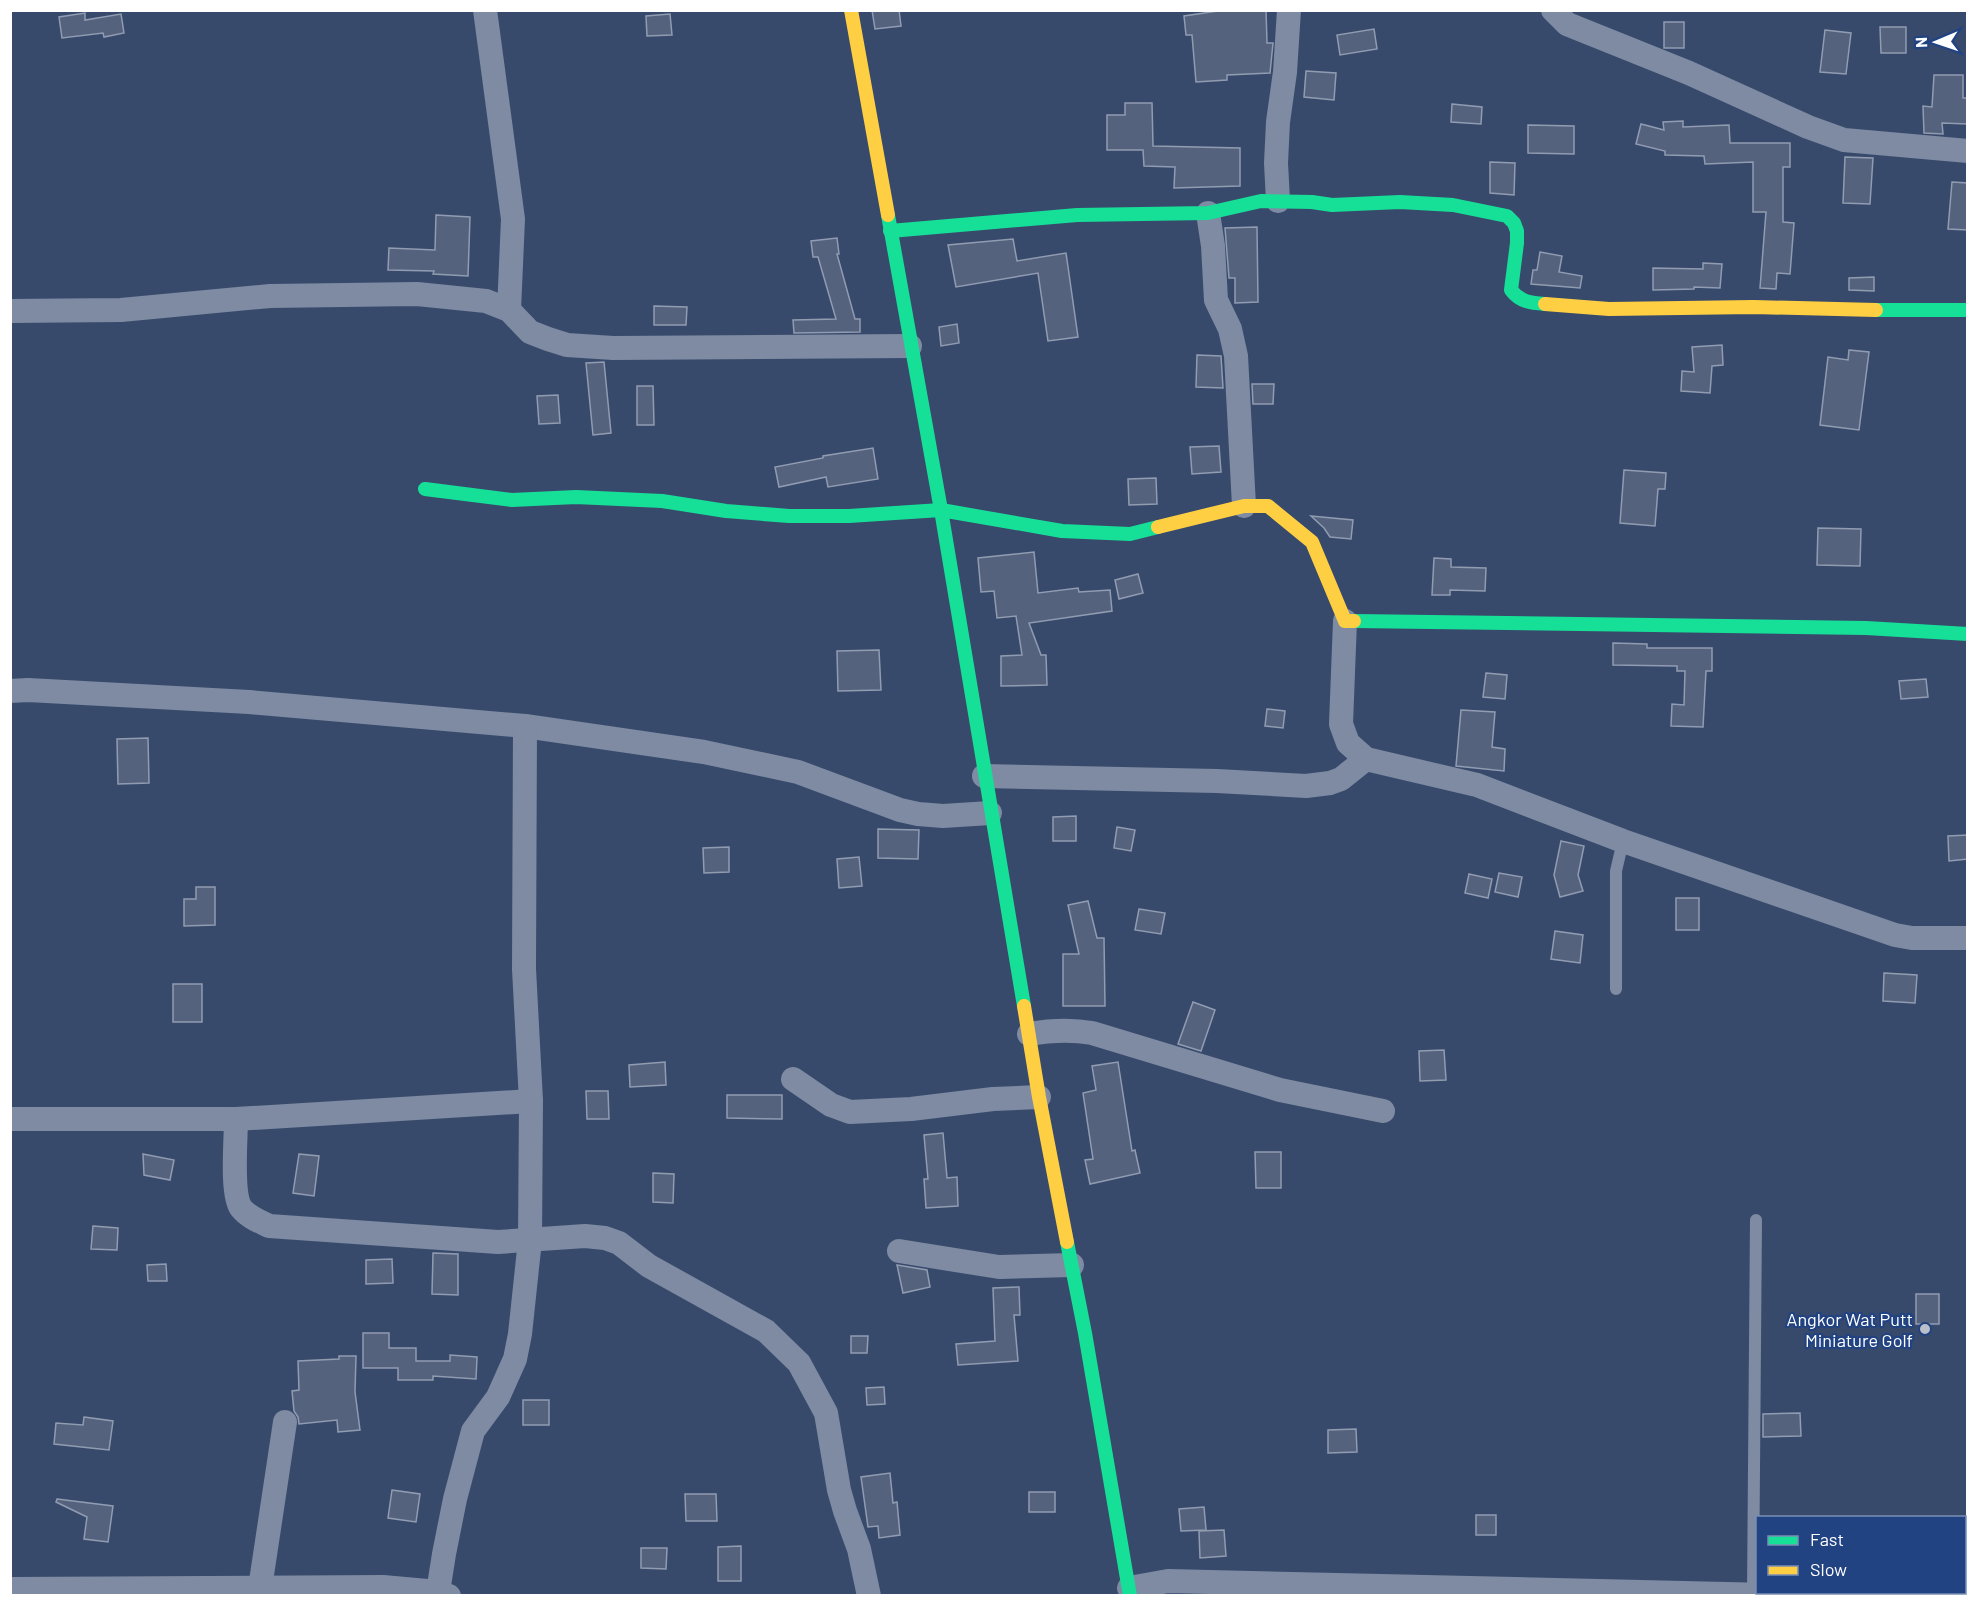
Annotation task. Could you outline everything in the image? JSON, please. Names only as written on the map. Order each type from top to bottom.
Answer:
[{"type":"street","points":[[485,10],[513,219],[509,310]]},
{"type":"street","points":[[851,10],[940,510],[1039,1097],[1072,1265],[1130,1592],[1168,1581],[1811,1596]]},
{"type":"street","points":[[1278,201],[1276,162],[1278,122],[1285,72],[1289,10]]},
{"type":"street","points":[[1553,10],[1567,24],[1689,73],[1808,127],[1844,140],[1968,151]]},
{"type":"street","points":[[890,231],[1077,215],[1208,213],[1261,201],[1332,205],[1400,202],[1453,205],[1507,216],[1514,223],[1517,231],[1511,290],[1516,297],[1525,302],[1608,309],[1754,307],[1968,310]]},
{"type":"street","points":[[1208,213],[1213,246],[1216,300],[1230,329],[1236,356],[1244,507]]},
{"type":"street","points":[[10,311],[121,310],[313,294],[417,294],[486,301],[509,310],[530,332],[567,345],[614,348],[910,346]]},
{"type":"street","points":[[425,489],[512,500],[576,497],[662,501],[726,511],[789,516],[849,516],[940,510],[1062,531],[1130,534],[1244,507],[1268,506],[1312,542],[1345,621],[1341,724],[1348,743],[1366,759],[1477,785],[1623,841],[1895,935],[1912,938],[1968,938]]},
{"type":"street","points":[[1345,621],[1866,628],[1968,634]]},
{"type":"street","points":[[10,691],[28,690],[249,702],[525,726],[704,752],[798,772],[900,810],[918,814],[943,816],[990,813]]},
{"type":"street","points":[[10,1589],[259,1592],[383,1587],[444,1594],[444,1554],[473,1431],[498,1397],[515,1359],[520,1334],[530,1240],[531,1101],[524,969],[525,726]]},
{"type":"street","points":[[984,776],[1217,781],[1306,786],[1341,779],[1366,759]]},
{"type":"street","points":[[1029,1034],[1056,1029],[1083,1031],[1280,1090],[1383,1111]]},
{"type":"street","points":[[793,1079],[831,1105],[850,1112],[911,1109],[1039,1097]]},
{"type":"street","points":[[10,1119],[236,1119],[531,1101]]},
{"type":"street","points":[[236,1119],[235,1192],[241,1207],[253,1218],[269,1226],[498,1242],[585,1236],[605,1238],[619,1243],[649,1266],[765,1330],[799,1363],[829,1420],[839,1490],[860,1549],[868,1596]]},
{"type":"street","points":[[899,1251],[999,1267],[1072,1265]]},
{"type":"street","points":[[259,1592],[285,1422]]},
{"type":"lane","points":[[1616,990],[1616,872],[1623,841]]},
{"type":"lane","points":[[1753,1594],[1756,1220]]},
{"type":"building","points":[[872,10],[899,10],[901,26],[875,29]]},
{"type":"building","points":[[1225,10],[1266,10],[1267,43],[1273,43],[1270,73],[1227,75],[1227,80],[1196,82],[1192,35],[1186,35],[1184,16]]},
{"type":"building","points":[[85,13],[85,20],[121,14],[124,33],[104,37],[103,33],[62,38],[59,17]]},
{"type":"building","points":[[670,14],[672,35],[647,36],[646,16]]},
{"type":"building","points":[[1664,22],[1684,22],[1684,48],[1664,48]]},
{"type":"building","points":[[1880,27],[1906,27],[1906,53],[1881,53]]},
{"type":"building","points":[[1374,29],[1377,49],[1340,55],[1337,35]]},
{"type":"building","points":[[1825,30],[1851,33],[1846,74],[1820,72]]},
{"type":"building","points":[[1306,71],[1336,73],[1334,100],[1304,97]]},
{"type":"building","points":[[1934,75],[1963,75],[1963,98],[1968,98],[1968,124],[1942,123],[1943,134],[1924,133],[1923,106],[1932,107]]},
{"type":"building","points":[[1125,103],[1152,103],[1153,146],[1240,148],[1240,186],[1174,188],[1175,167],[1144,166],[1143,150],[1107,150],[1107,115],[1125,115]]},
{"type":"building","points":[[1452,104],[1482,107],[1481,124],[1451,122]]},
{"type":"building","points":[[1683,121],[1683,127],[1729,125],[1730,143],[1790,143],[1790,167],[1783,167],[1783,222],[1794,223],[1790,274],[1777,273],[1776,289],[1760,288],[1766,212],[1753,212],[1753,162],[1705,164],[1704,156],[1665,155],[1665,151],[1636,144],[1641,124],[1664,130],[1663,122]]},
{"type":"building","points":[[1528,125],[1574,126],[1574,154],[1528,153]]},
{"type":"building","points":[[1845,157],[1873,158],[1870,204],[1843,203]]},
{"type":"building","points":[[1490,162],[1515,163],[1514,195],[1490,193]]},
{"type":"building","points":[[1952,182],[1968,183],[1968,230],[1948,229]]},
{"type":"building","points":[[436,215],[470,217],[468,276],[433,274],[434,271],[388,270],[389,248],[435,250]]},
{"type":"building","points":[[1257,227],[1258,302],[1235,303],[1235,278],[1229,278],[1225,228]]},
{"type":"building","points":[[837,238],[839,254],[837,254],[855,319],[860,319],[860,332],[794,333],[793,320],[836,319],[818,257],[813,257],[811,241]]},
{"type":"building","points":[[1013,239],[1017,261],[1066,253],[1078,337],[1048,341],[1038,273],[956,287],[948,245]]},
{"type":"building","points":[[1540,252],[1562,256],[1559,272],[1582,276],[1580,288],[1531,284],[1533,270],[1537,270]]},
{"type":"building","points":[[1703,263],[1722,264],[1720,288],[1653,290],[1653,268],[1703,269]]},
{"type":"building","points":[[1874,277],[1874,291],[1849,290],[1849,278]]},
{"type":"building","points":[[654,306],[687,307],[686,325],[654,325]]},
{"type":"building","points":[[957,324],[959,343],[941,346],[939,327]]},
{"type":"building","points":[[1722,345],[1723,365],[1712,366],[1710,393],[1681,391],[1682,371],[1694,372],[1692,347]]},
{"type":"building","points":[[1849,350],[1869,352],[1859,430],[1820,425],[1828,357],[1848,360]]},
{"type":"building","points":[[1197,355],[1221,356],[1223,388],[1196,387]]},
{"type":"building","points":[[604,362],[611,433],[593,435],[586,363]]},
{"type":"building","points":[[1252,384],[1274,384],[1273,404],[1253,404]]},
{"type":"building","points":[[637,386],[653,386],[654,425],[637,425]]},
{"type":"building","points":[[558,395],[560,423],[539,424],[537,396]]},
{"type":"building","points":[[1219,446],[1221,472],[1192,474],[1190,447]]},
{"type":"building","points":[[873,448],[878,479],[828,487],[826,477],[779,487],[775,467]]},
{"type":"building","points":[[1624,470],[1666,473],[1665,489],[1658,489],[1655,526],[1620,523]]},
{"type":"building","points":[[1156,478],[1157,504],[1129,505],[1128,479]]},
{"type":"building","points":[[1311,516],[1353,520],[1351,539],[1330,537]]},
{"type":"building","points":[[1818,528],[1861,529],[1860,566],[1817,565]]},
{"type":"building","points":[[1034,552],[1038,593],[1078,588],[1079,592],[1110,590],[1112,611],[1029,623],[1041,655],[1046,655],[1047,685],[1001,686],[1001,656],[1022,655],[1016,616],[997,618],[994,591],[981,592],[978,558]]},
{"type":"building","points":[[1434,558],[1451,559],[1451,567],[1486,568],[1485,591],[1450,590],[1450,595],[1432,595]]},
{"type":"building","points":[[1138,574],[1143,593],[1119,599],[1115,580]]},
{"type":"building","points":[[1613,643],[1647,644],[1647,648],[1712,648],[1712,671],[1706,671],[1703,727],[1671,726],[1672,704],[1684,705],[1685,671],[1677,671],[1677,666],[1613,665]]},
{"type":"building","points":[[879,650],[881,690],[838,691],[837,651]]},
{"type":"building","points":[[1486,673],[1507,675],[1505,699],[1483,697]]},
{"type":"building","points":[[1926,679],[1928,697],[1901,699],[1899,681]]},
{"type":"building","points":[[1267,709],[1285,711],[1283,728],[1265,726]]},
{"type":"building","points":[[1461,710],[1495,712],[1492,747],[1505,749],[1504,771],[1456,766]]},
{"type":"building","points":[[148,738],[149,783],[118,784],[117,739]]},
{"type":"building","points":[[1076,816],[1076,841],[1053,841],[1053,817]]},
{"type":"building","points":[[1117,827],[1135,830],[1131,851],[1114,848]]},
{"type":"building","points":[[878,829],[919,830],[918,859],[878,858]]},
{"type":"building","points":[[1968,835],[1968,859],[1949,861],[1948,836]]},
{"type":"building","points":[[1561,841],[1584,846],[1578,875],[1583,891],[1560,897],[1554,875]]},
{"type":"building","points":[[729,847],[729,872],[704,873],[703,848]]},
{"type":"building","points":[[859,857],[862,886],[839,888],[837,859]]},
{"type":"building","points":[[1499,873],[1522,877],[1518,897],[1495,892]]},
{"type":"building","points":[[1469,874],[1492,879],[1488,898],[1465,893]]},
{"type":"building","points":[[196,887],[215,887],[215,925],[184,926],[184,899],[196,899]]},
{"type":"building","points":[[1676,898],[1699,898],[1699,930],[1676,930]]},
{"type":"building","points":[[1088,901],[1097,938],[1104,938],[1105,1006],[1063,1006],[1063,954],[1079,954],[1068,905]]},
{"type":"building","points":[[1139,909],[1165,913],[1161,934],[1135,930]]},
{"type":"building","points":[[1555,931],[1583,935],[1580,963],[1551,959]]},
{"type":"building","points":[[1884,973],[1917,975],[1915,1003],[1883,1001]]},
{"type":"building","points":[[173,984],[202,984],[202,1022],[173,1022]]},
{"type":"building","points":[[1193,1002],[1215,1010],[1201,1051],[1178,1044]]},
{"type":"building","points":[[1444,1050],[1446,1080],[1420,1081],[1419,1051]]},
{"type":"building","points":[[665,1062],[666,1085],[630,1087],[629,1065]]},
{"type":"building","points":[[1118,1062],[1132,1151],[1135,1150],[1140,1173],[1090,1184],[1085,1160],[1093,1159],[1083,1093],[1096,1090],[1092,1066]]},
{"type":"building","points":[[586,1091],[608,1091],[609,1119],[587,1119]]},
{"type":"building","points":[[727,1095],[782,1095],[782,1119],[727,1118]]},
{"type":"building","points":[[943,1133],[947,1178],[957,1177],[958,1206],[926,1208],[924,1179],[928,1179],[924,1135]]},
{"type":"building","points":[[1255,1152],[1281,1152],[1281,1188],[1256,1188]]},
{"type":"building","points":[[143,1154],[174,1160],[170,1180],[144,1175]]},
{"type":"building","points":[[299,1154],[319,1156],[314,1196],[293,1193]]},
{"type":"building","points":[[653,1173],[674,1174],[673,1203],[653,1202]]},
{"type":"building","points":[[93,1226],[118,1228],[117,1250],[91,1249]]},
{"type":"building","points":[[433,1253],[458,1254],[458,1295],[432,1294]]},
{"type":"building","points":[[392,1259],[393,1283],[366,1284],[366,1260]]},
{"type":"building","points":[[166,1264],[167,1281],[148,1281],[147,1265]]},
{"type":"building","points":[[897,1265],[927,1270],[930,1287],[903,1293]]},
{"type":"building","points":[[1019,1287],[1020,1315],[1014,1315],[1018,1361],[958,1365],[956,1344],[995,1341],[993,1288]]},
{"type":"building","points":[[1916,1294],[1939,1294],[1939,1324],[1916,1324]]},
{"type":"building","points":[[363,1333],[389,1333],[389,1348],[416,1348],[416,1361],[450,1361],[450,1355],[477,1357],[476,1379],[433,1376],[433,1380],[398,1380],[398,1368],[363,1368]]},
{"type":"building","points":[[851,1336],[868,1336],[867,1353],[851,1353]]},
{"type":"building","points":[[339,1356],[356,1356],[355,1392],[360,1430],[338,1432],[337,1420],[299,1424],[294,1411],[292,1391],[299,1390],[298,1361],[339,1359]]},
{"type":"building","points":[[884,1387],[885,1404],[867,1405],[866,1388]]},
{"type":"building","points":[[523,1400],[549,1400],[549,1425],[523,1425]]},
{"type":"building","points":[[1800,1413],[1801,1436],[1763,1437],[1763,1414]]},
{"type":"building","points":[[84,1417],[113,1421],[109,1450],[54,1444],[56,1423],[83,1425]]},
{"type":"building","points":[[1356,1429],[1357,1452],[1328,1453],[1328,1430]]},
{"type":"building","points":[[890,1473],[893,1503],[897,1502],[900,1535],[879,1538],[878,1526],[868,1527],[861,1477]]},
{"type":"building","points":[[392,1490],[420,1494],[416,1522],[388,1518]]},
{"type":"building","points":[[1029,1492],[1055,1492],[1055,1512],[1029,1512]]},
{"type":"building","points":[[685,1494],[716,1494],[717,1521],[686,1521]]},
{"type":"building","points":[[57,1499],[113,1506],[108,1542],[84,1539],[87,1517],[56,1502]]},
{"type":"building","points":[[1204,1507],[1206,1530],[1181,1531],[1179,1509]]},
{"type":"building","points":[[1476,1515],[1496,1515],[1496,1535],[1476,1535]]},
{"type":"building","points":[[1224,1530],[1226,1556],[1200,1558],[1199,1531]]},
{"type":"building","points":[[741,1546],[741,1581],[718,1581],[718,1547]]},
{"type":"building","points":[[641,1548],[667,1548],[666,1569],[641,1568]]},
{"type":"traffic: fast","points":[[890,231],[1077,215],[1208,213],[1261,201],[1312,202],[1332,205],[1400,202],[1453,205],[1507,216],[1514,223],[1517,243],[1511,290],[1522,299],[1545,304]]},
{"type":"traffic: fast","points":[[888,215],[941,510],[1024,1006]]},
{"type":"traffic: fast","points":[[1876,310],[1968,310]]},
{"type":"traffic: fast","points":[[425,489],[512,500],[576,497],[662,501],[726,511],[789,516],[849,516],[941,510],[1062,531],[1130,534],[1158,527]]},
{"type":"traffic: fast","points":[[1354,621],[1866,628],[1968,634]]},
{"type":"traffic: fast","points":[[1067,1242],[1130,1596]]},
{"type":"traffic: slow","points":[[851,10],[888,215]]},
{"type":"traffic: slow","points":[[1545,304],[1609,309],[1754,307],[1876,310]]},
{"type":"traffic: slow","points":[[1158,527],[1244,506],[1268,506],[1312,542],[1345,621],[1354,621]]},
{"type":"traffic: slow","points":[[1024,1006],[1067,1242]]},
{"type":"place","name":"Angkor Wat Putt Miniature Golf","points":[[1925,1329]]}]
